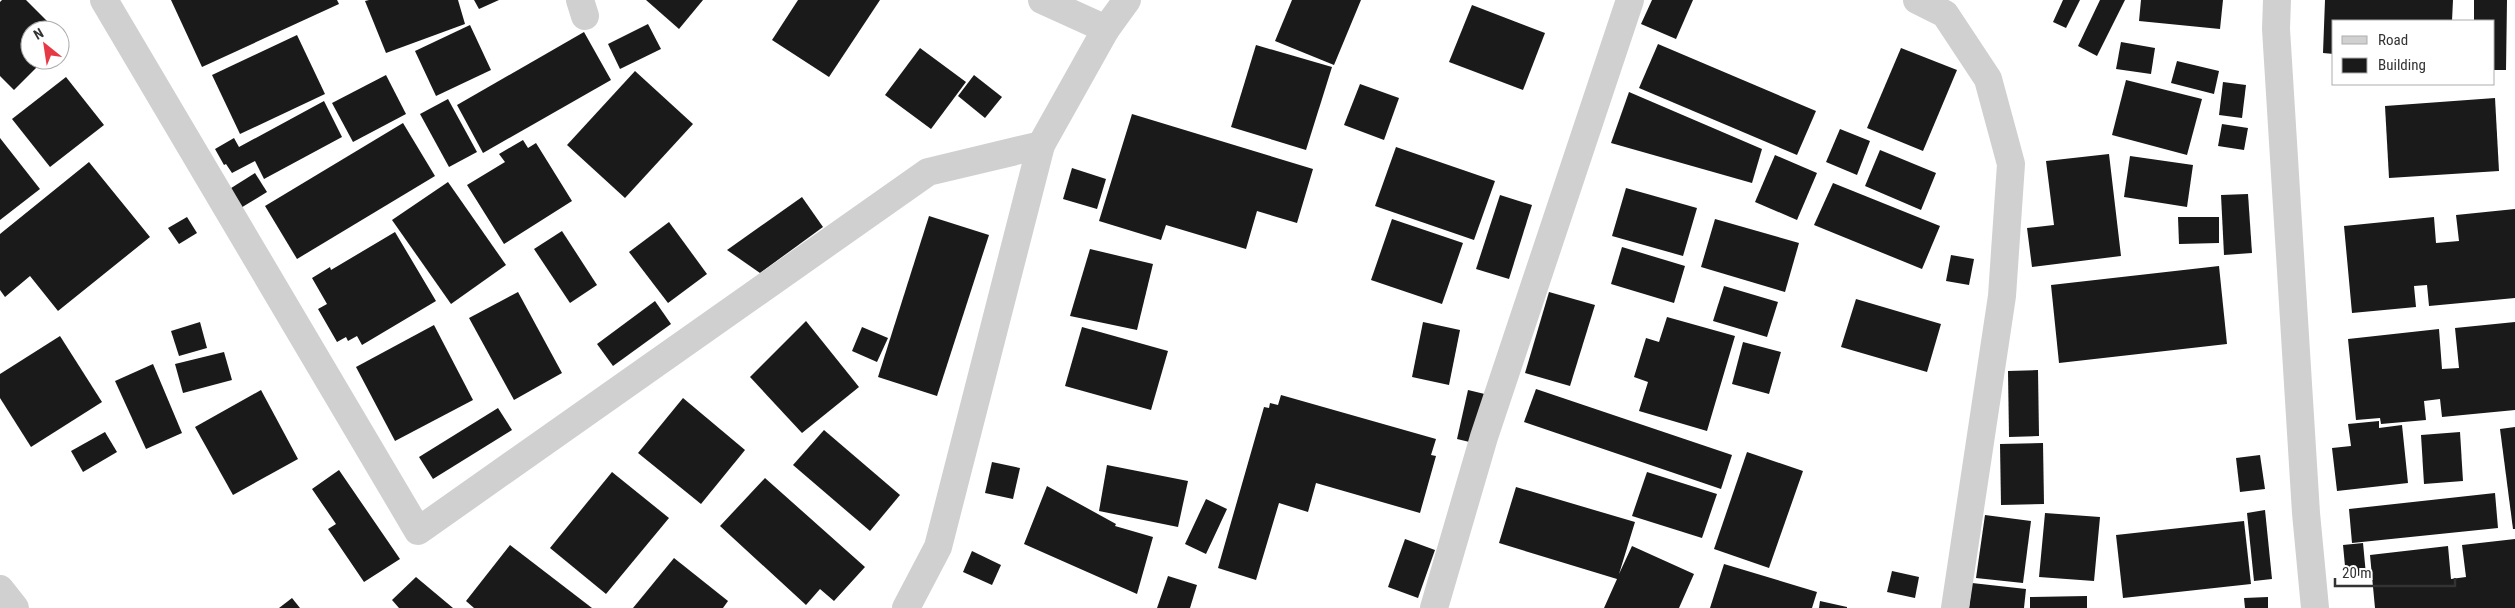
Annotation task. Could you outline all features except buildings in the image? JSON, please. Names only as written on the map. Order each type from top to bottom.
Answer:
[{"type":"street","points":[[104,0],[418,531],[928,172],[1040,145]]},
{"type":"street","points":[[1042,0],[1106,29]]},
{"type":"street","points":[[906,608],[938,547],[1040,145],[1106,29],[1127,0]]},
{"type":"street","points":[[1434,608],[1484,437],[1630,0]]},
{"type":"street","points":[[1917,0],[1945,14],[1988,79],[2011,164],[2002,296],[1955,608]]},
{"type":"street","points":[[2276,0],[2306,513],[2315,608]]},
{"type":"street","points":[[0,590],[15,608]]}]
